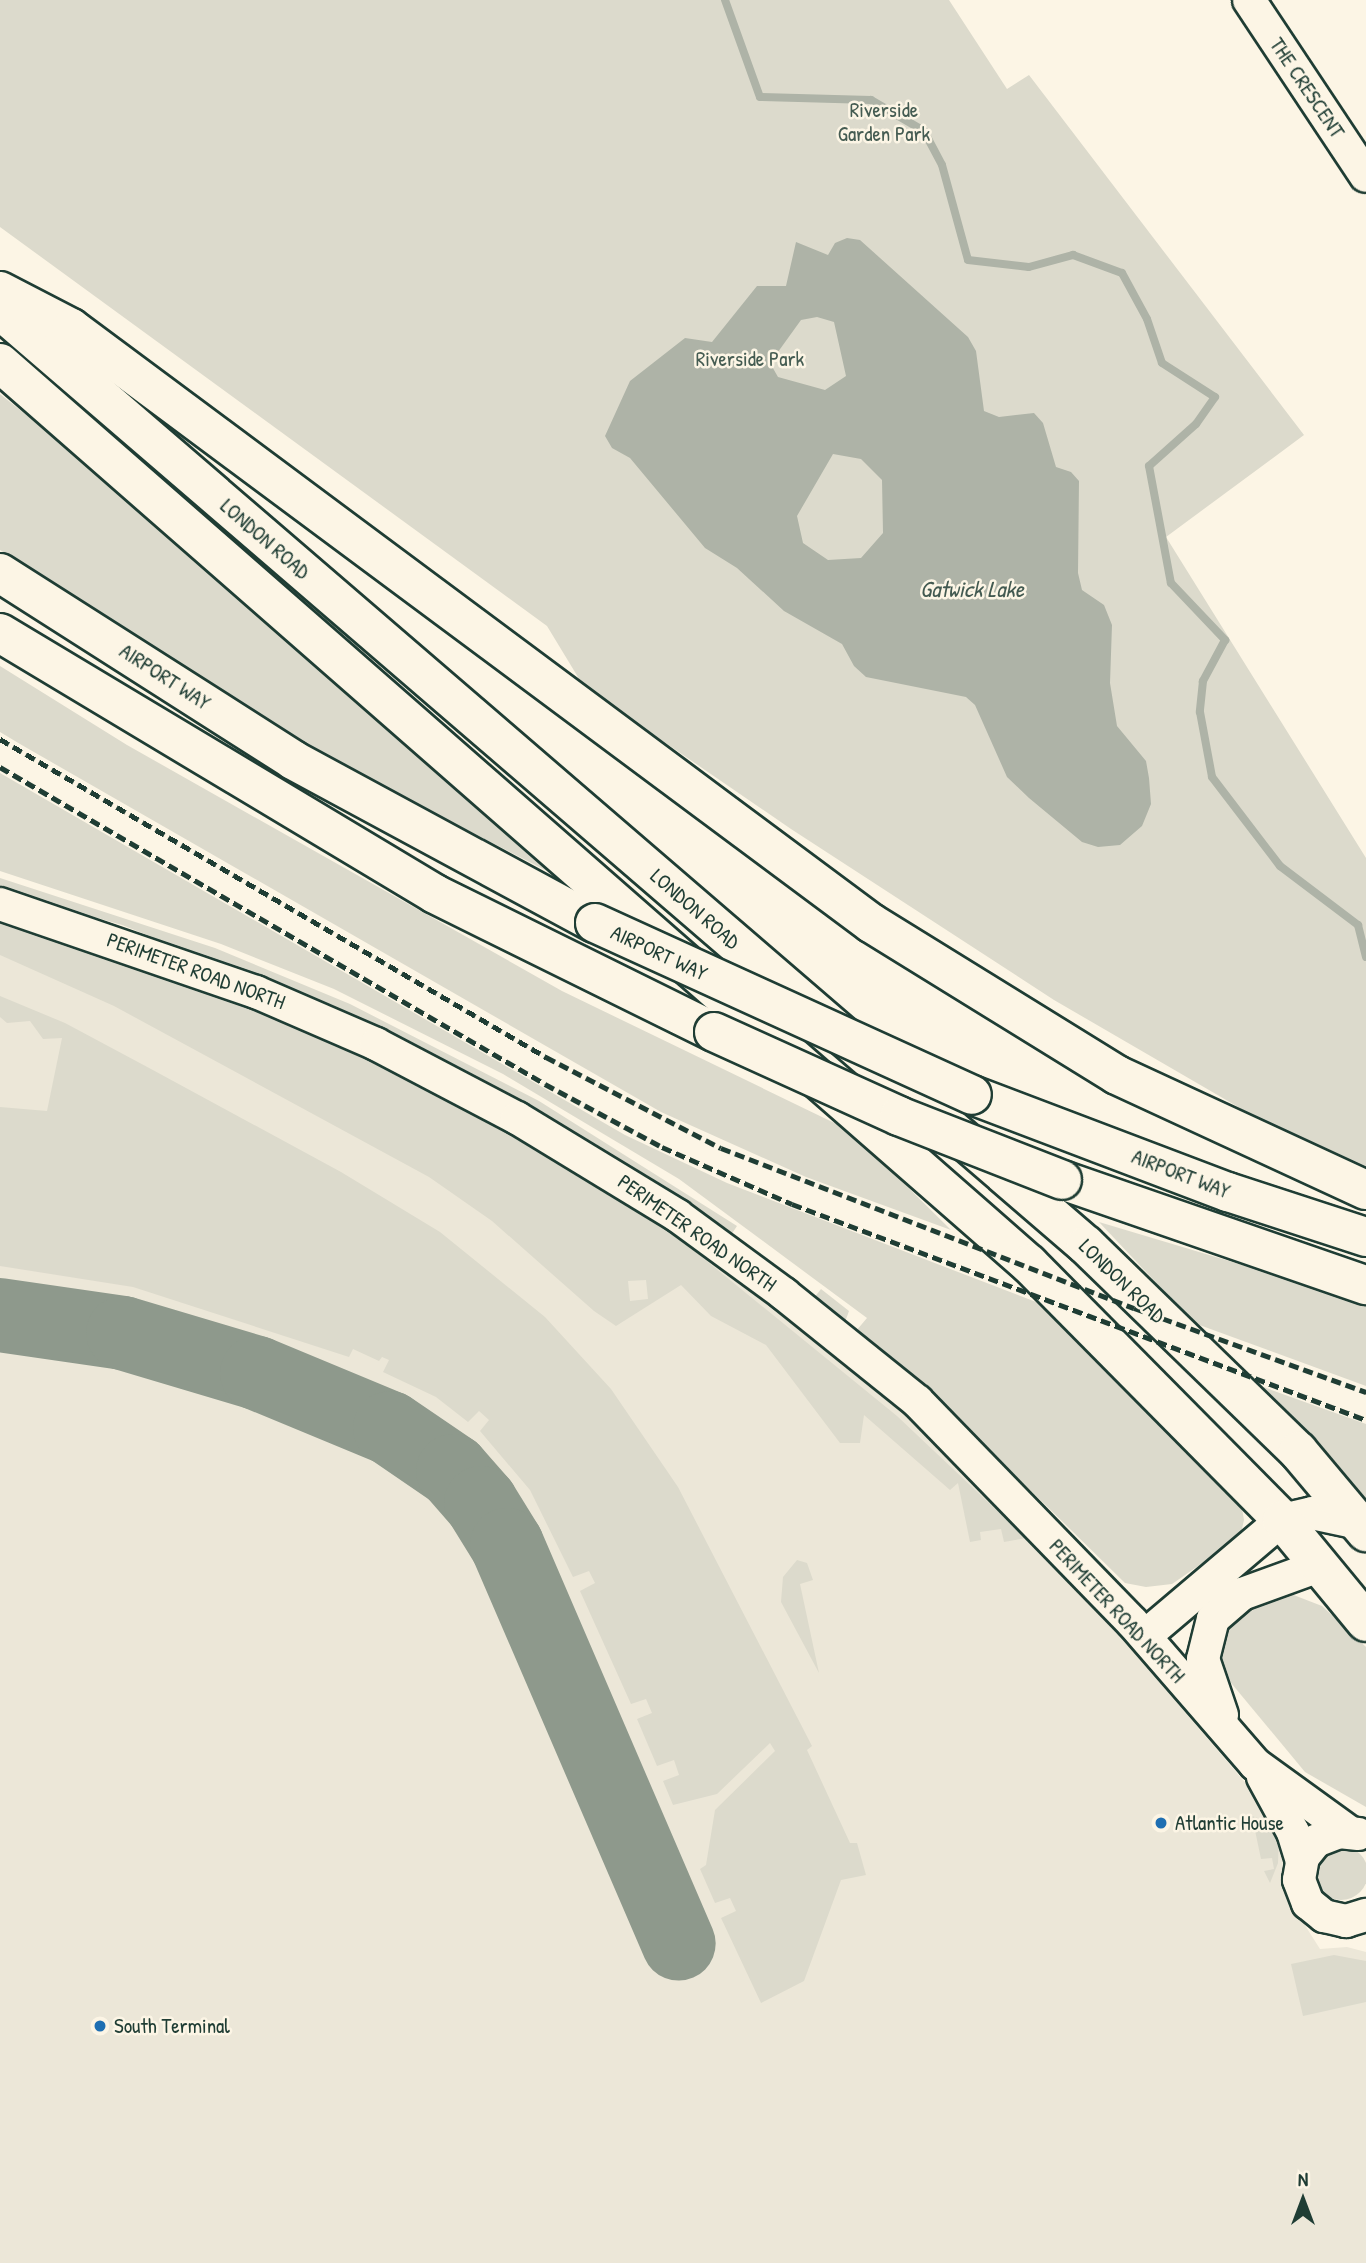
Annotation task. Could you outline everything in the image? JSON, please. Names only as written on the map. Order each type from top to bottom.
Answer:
[{"type":"main road","points":[[0,291],[71,328],[871,923],[1117,1074],[1366,1190]]},
{"type":"main road","name":"LONDON ROAD","points":[[0,310],[1087,1245],[1298,1451],[1363,1527]]},
{"type":"main road","points":[[0,363],[1029,1264],[1282,1520],[1366,1622]]},
{"type":"main road","name":"AIRPORT WAY","points":[[0,573],[293,760],[595,923],[972,1095],[1228,1192],[1366,1237]]},
{"type":"main road","name":"AIRPORT WAY","points":[[0,633],[435,894],[714,1032],[900,1116],[1062,1180],[1366,1285]]},
{"type":"street","name":"THE CRESCENT","points":[[1249,0],[1366,176]]},
{"type":"street","name":"PERIMETER ROAD NORTH","points":[[0,904],[162,957],[338,1027],[483,1099],[629,1184],[784,1294],[917,1401],[1144,1636],[1255,1764],[1293,1832],[1302,1861],[1300,1884],[1308,1903],[1324,1916],[1359,1922]]},
{"type":"street","points":[[1144,1636],[1282,1520],[1312,1513],[1363,1527]]},
{"type":"street","points":[[1235,1740],[1204,1668],[1203,1650],[1209,1626],[1242,1594],[1320,1566]]},
{"type":"street","name":"PERIMETER ROAD NORTH","points":[[1255,1764],[1358,1834]]},
{"type":"street","points":[[1302,1861],[1320,1838],[1358,1834]]},
{"type":"shaded area","points":[[0,904],[629,1184],[955,1443],[1278,1821],[1283,1850],[1282,1889],[1320,1949],[1347,1947],[1366,1952],[1366,2263],[0,2263]]},
{"type":"green space","name":"Riverside Park","points":[[0,0],[949,0],[1007,89],[1029,75],[1304,435],[1166,537],[1366,858],[1366,1166],[1252,1115],[1054,1000],[791,829],[584,687],[547,626],[0,227]]},
{"type":"green space","points":[[0,394],[216,567],[586,891],[343,766],[0,550]]},
{"type":"green space","points":[[0,666],[127,745],[562,991],[851,1131],[951,1230],[806,1177],[661,1112],[20,744],[0,732]]},
{"type":"green space","points":[[0,773],[625,1135],[727,1183],[1049,1307],[1240,1497],[1244,1520],[1240,1537],[1172,1584],[1146,1587],[1125,1583],[959,1420],[856,1331],[867,1318],[679,1179],[503,1074],[334,989],[221,944],[0,871]]},
{"type":"green space","points":[[0,878],[215,948],[350,1004],[539,1101],[737,1226],[731,1235],[537,1112],[354,1017],[122,925],[0,890]]},
{"type":"green space","points":[[0,921],[222,994],[372,1059],[517,1135],[671,1232],[897,1416],[1026,1538],[1004,1542],[1001,1529],[980,1532],[981,1540],[970,1542],[958,1483],[950,1490],[864,1415],[860,1443],[840,1443],[766,1345],[711,1316],[681,1285],[616,1326],[594,1311],[492,1221],[429,1177],[114,1006],[0,955]],"holes":[[[646,1280],[648,1299],[630,1301],[628,1281]]]},
{"type":"green space","points":[[0,996],[65,1023],[151,1069],[341,1172],[440,1232],[545,1317],[611,1389],[678,1487],[812,1746],[807,1750],[850,1843],[857,1843],[866,1875],[841,1880],[804,1981],[761,2003],[721,1918],[736,1911],[730,1898],[715,1903],[700,1869],[706,1865],[715,1810],[775,1751],[770,1743],[717,1794],[673,1805],[663,1781],[679,1775],[674,1760],[657,1766],[637,1719],[652,1713],[646,1699],[631,1704],[580,1591],[595,1583],[589,1571],[573,1577],[530,1490],[480,1431],[489,1420],[479,1411],[468,1422],[436,1397],[383,1372],[389,1360],[382,1357],[379,1361],[353,1349],[349,1357],[133,1287],[0,1266],[0,1107],[47,1111],[62,1038],[43,1039],[30,1021],[7,1023],[0,1017]]},
{"type":"green space","points":[[1099,1222],[1366,1302],[1366,1386],[1194,1323]]},
{"type":"green space","points":[[821,1289],[849,1311],[845,1322],[814,1298]]},
{"type":"green space","points":[[1244,1380],[1366,1424],[1366,1506]]},
{"type":"green space","points":[[797,1560],[807,1563],[813,1580],[800,1584],[819,1673],[781,1602],[783,1577]]},
{"type":"green space","points":[[1291,1594],[1322,1606],[1366,1647],[1366,1807],[1305,1772],[1222,1672],[1218,1661],[1226,1625],[1237,1610],[1271,1595]]},
{"type":"green space","points":[[1252,1816],[1272,1823],[1279,1837],[1278,1863],[1270,1883],[1264,1871],[1274,1869],[1272,1858],[1261,1859]]},
{"type":"green space","points":[[1341,1846],[1360,1854],[1368,1873],[1360,1892],[1341,1900],[1322,1892],[1314,1873],[1322,1854]]},
{"type":"green space","points":[[1334,1955],[1366,1961],[1366,2002],[1303,2016],[1291,1964]]},
{"type":"water","name":"Gatwick Lake","points":[[847,238],[860,240],[968,337],[976,351],[984,411],[999,417],[1034,413],[1043,423],[1056,467],[1071,472],[1079,481],[1078,573],[1082,590],[1104,605],[1112,625],[1110,683],[1117,726],[1146,761],[1149,778],[1151,804],[1142,826],[1120,845],[1098,847],[1082,842],[1007,777],[975,705],[966,697],[866,677],[854,666],[842,644],[784,611],[737,568],[705,548],[630,458],[612,448],[605,436],[630,381],[685,338],[712,342],[757,286],[786,286],[796,242],[828,255],[835,243]],"holes":[[[817,317],[834,322],[846,376],[825,390],[778,377],[770,363],[801,320]],[[833,454],[861,459],[882,480],[883,533],[861,558],[828,560],[803,543],[797,516]]]},
{"type":"waterway","points":[[725,0],[760,97],[871,100],[924,131],[942,165],[968,260],[1029,267],[1073,255],[1122,273],[1147,319],[1162,363],[1215,397],[1196,424],[1149,466],[1171,583],[1225,640],[1203,681],[1200,712],[1212,777],[1280,866],[1358,925],[1366,957]]},
{"type":"taxiway","points":[[0,1315],[123,1333],[257,1373],[390,1428],[453,1471],[481,1503],[507,1545],[679,1944]]},
{"type":"railway","points":[[0,739],[546,1057],[721,1148],[1134,1308],[1366,1392]]},
{"type":"railway","points":[[0,767],[545,1084],[662,1147],[792,1204],[1366,1420]]},
{"type":"place","name":"Atlantic House","points":[[1161,1823]]},
{"type":"place","name":"South Terminal","points":[[100,2026]]},
{"type":"park label","name":"Riverside Garden Park","points":[[884,122]]}]
